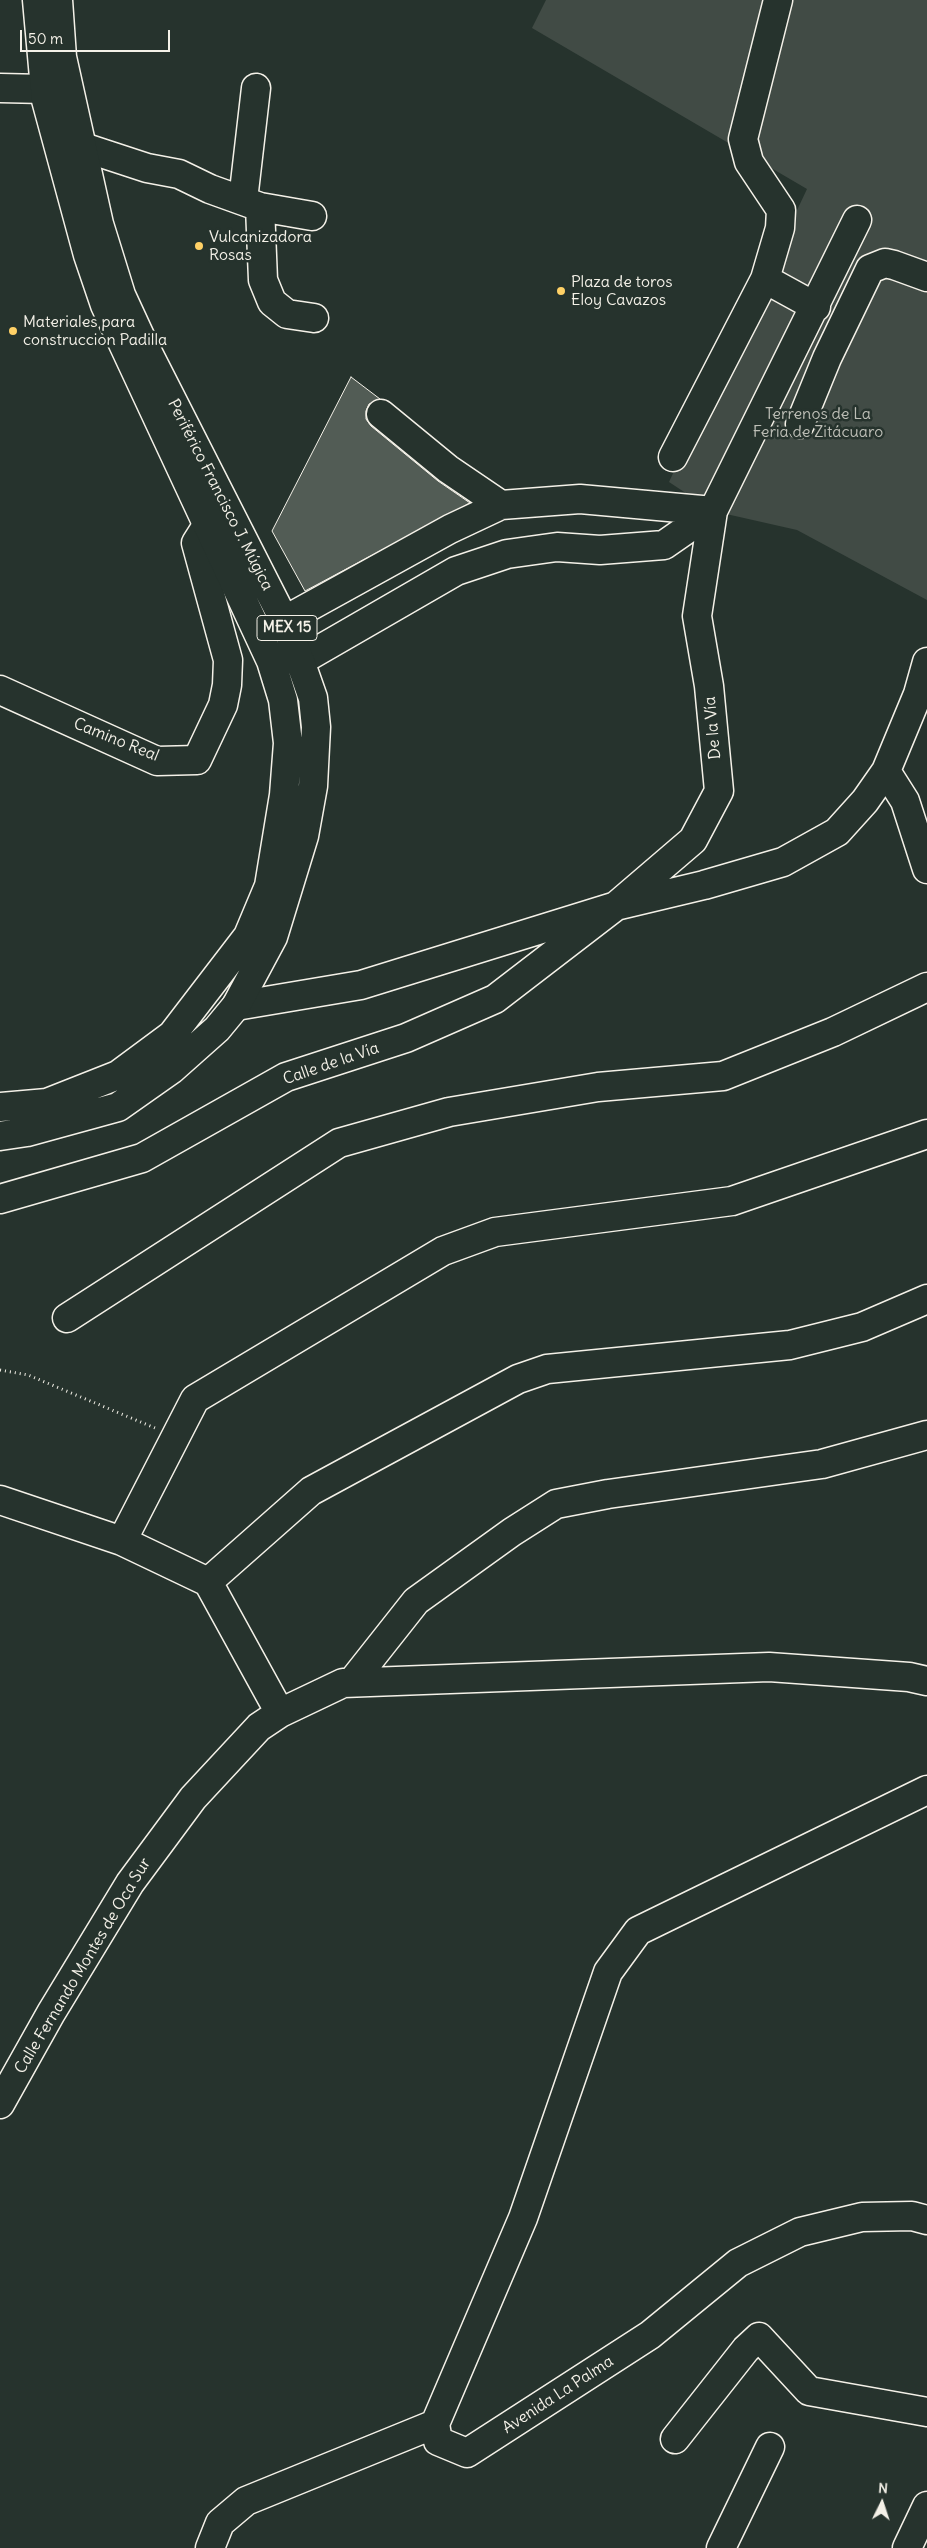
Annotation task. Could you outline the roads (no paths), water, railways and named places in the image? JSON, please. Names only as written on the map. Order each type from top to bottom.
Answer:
[{"type":"street","name":"Periférico Francisco J. Múgica","points":[[0,1108],[47,1103],[118,1075],[172,1035],[248,936],[269,886],[284,795],[288,743],[283,700],[271,661],[105,305],[63,171],[44,89],[37,0]]},
{"type":"street","name":"Periférico Francisco J. Múgica","points":[[0,1136],[27,1132],[118,1108],[172,1069],[217,1029],[236,1006],[274,937],[304,836],[313,786],[316,727],[313,698],[285,622],[145,347],[121,295],[99,224],[62,57],[58,0]]},
{"type":"street","points":[[674,457],[765,279],[780,228],[781,210],[749,162],[744,139],[778,0]]},
{"type":"street","points":[[0,88],[44,89]]},
{"type":"street","points":[[256,88],[252,203],[264,280],[272,302],[287,314],[314,318]]},
{"type":"street","points":[[83,147],[147,168],[179,174],[210,189],[252,203],[312,216]]},
{"type":"street","points":[[300,661],[456,571],[507,554],[556,548],[600,550],[664,545],[713,511],[797,346],[857,220]]},
{"type":"street","points":[[800,424],[826,358],[870,270],[885,264],[894,265],[927,278]]},
{"type":"street","points":[[765,279],[816,307]]},
{"type":"street","points":[[797,346],[826,358]]},
{"type":"street","points":[[381,414],[448,469],[501,505]]},
{"type":"street","points":[[285,622],[296,614],[450,529],[501,505],[580,499],[713,511]]},
{"type":"street","name":"De la Vía","points":[[616,906],[692,840],[719,792],[709,686],[698,616],[713,511]]},
{"type":"street","name":"Camino Real","points":[[0,690],[157,760],[197,760],[223,706],[227,685],[228,660],[196,543],[208,524]]},
{"type":"street","points":[[236,1006],[360,985],[616,906],[704,886],[783,862],[837,832],[865,801],[886,771],[922,697],[927,662]]},
{"type":"street","points":[[886,771],[904,802],[927,869]]},
{"type":"street","name":"Calle de la Vía","points":[[0,1199],[142,1158],[286,1077],[406,1038],[495,998],[616,906]]},
{"type":"street","points":[[67,1318],[339,1143],[458,1111],[598,1087],[723,1076],[833,1032],[927,987]]},
{"type":"street","points":[[122,1541],[195,1399],[443,1251],[495,1232],[732,1201],[927,1134]]},
{"type":"street","points":[[208,1582],[311,1491],[518,1379],[547,1369],[790,1345],[862,1327],[927,1299]]},
{"type":"street","points":[[352,1682],[416,1601],[512,1532],[556,1504],[608,1494],[822,1464],[927,1435]]},
{"type":"street","points":[[0,1500],[122,1541],[208,1582],[280,1713]]},
{"type":"street","name":"Calle Fernando Montes de Oca Sur","points":[[0,2104],[51,2013],[130,1883],[193,1798],[259,1727],[280,1713],[343,1683],[769,1667],[909,1677],[927,1681]]},
{"type":"street","points":[[210,2548],[220,2523],[246,2501],[435,2424],[522,2218],[608,1972],[638,1932],[927,1790]]},
{"type":"street","name":"Avenida La Palma","points":[[435,2424],[438,2441],[468,2454],[650,2335],[738,2263],[800,2232],[862,2217],[912,2216],[927,2220]]},
{"type":"street","points":[[675,2439],[746,2349],[759,2336],[809,2391],[927,2412]]},
{"type":"street","points":[[722,2548],[770,2447]]},
{"type":"street","points":[[907,2548],[927,2506]]},
{"type":"place","name":"Vulcanizadora Rosas","points":[[199,246]]},
{"type":"place","name":"Plaza de toros Eloy Cavazos","points":[[561,291]]},
{"type":"place","name":"Materiales para construccion Padilla","points":[[13,331]]},
{"type":"park label","name":"Terrenos de La Feria de Zitácuaro","points":[[818,423]]}]
